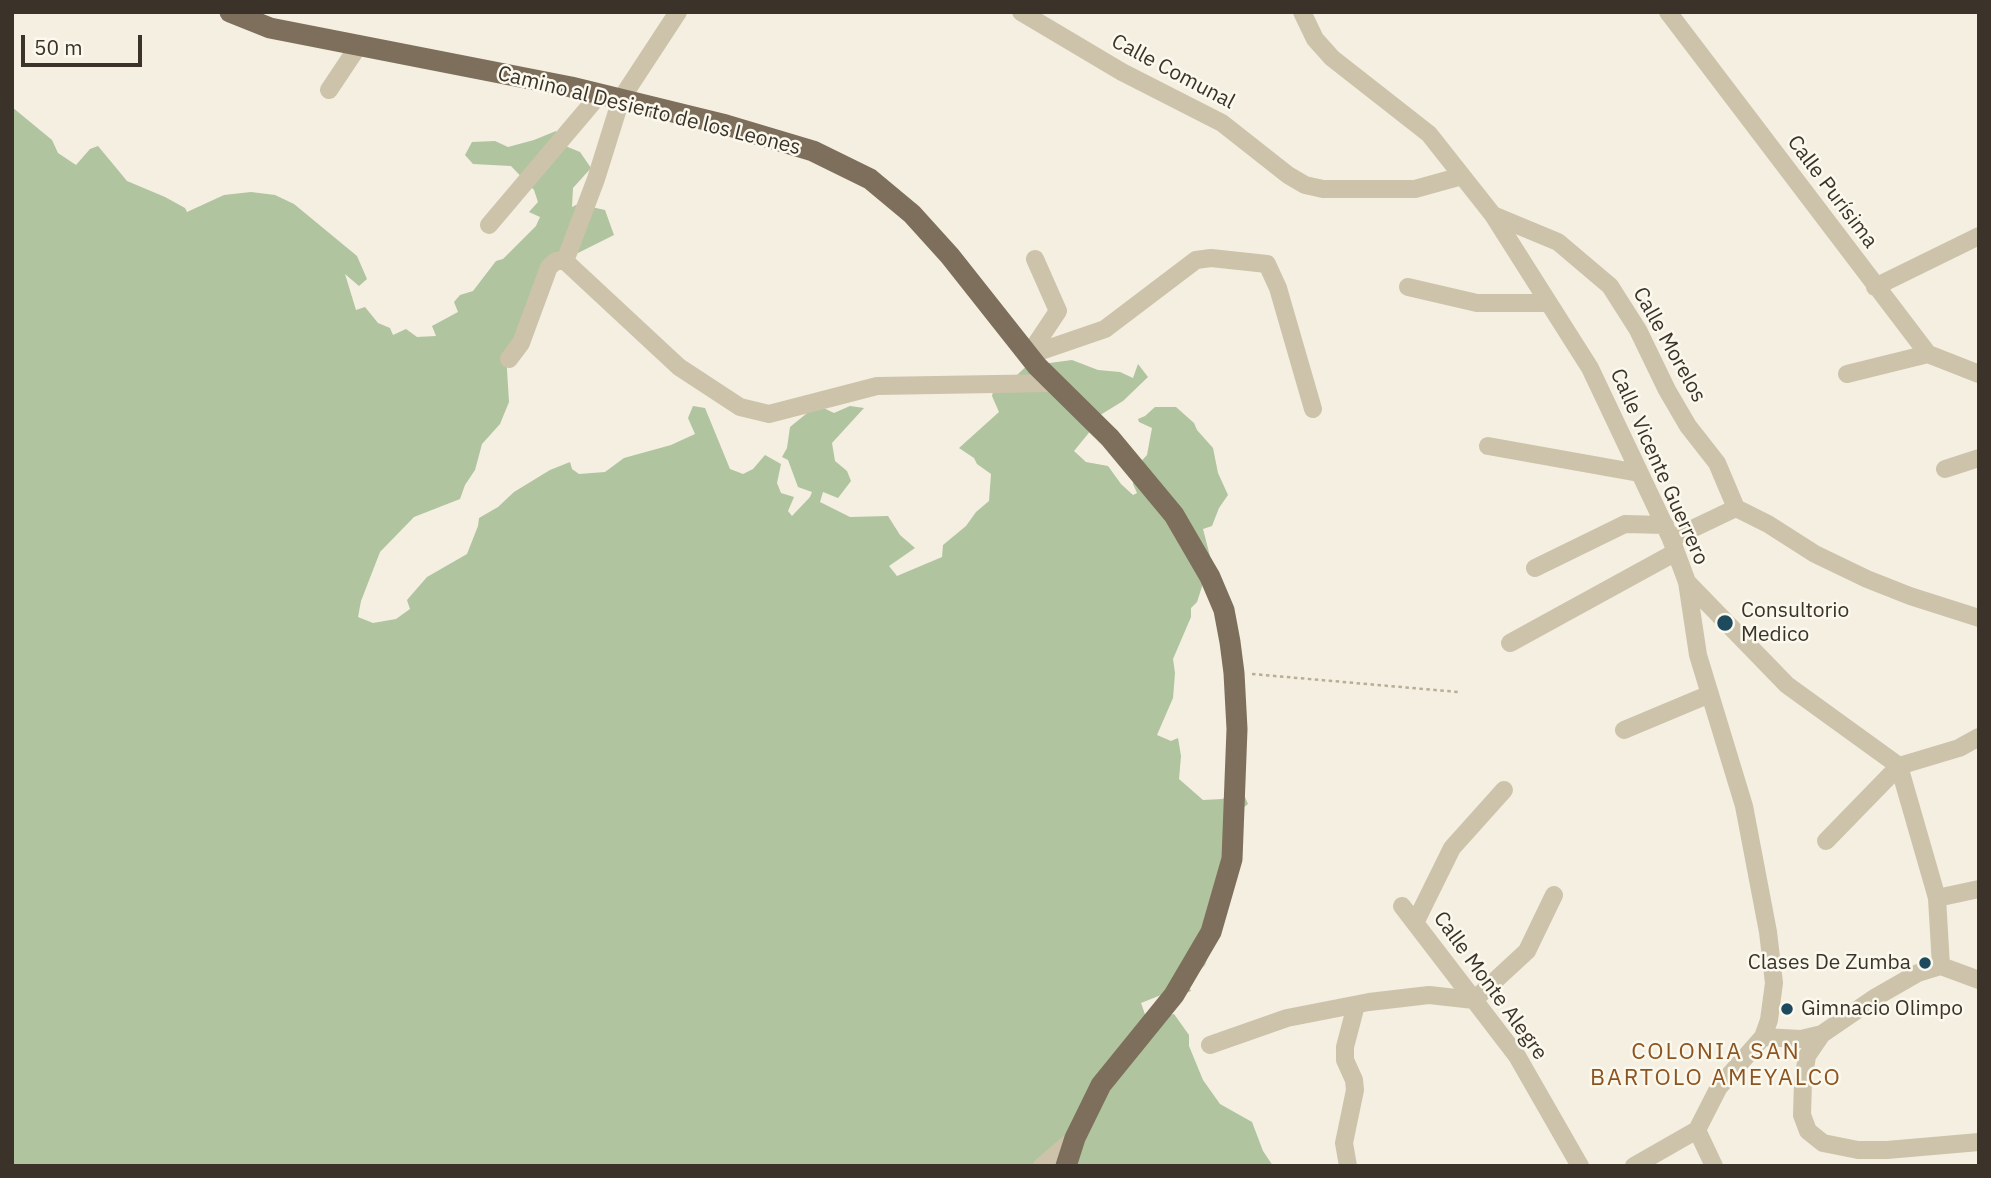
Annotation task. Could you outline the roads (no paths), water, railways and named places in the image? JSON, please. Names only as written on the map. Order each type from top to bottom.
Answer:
[{"type":"main road","name":"Camino al Desierto de los Leones","points":[[230,12],[270,28],[600,94],[726,125],[813,151],[870,179],[912,214],[950,256],[1030,358],[1110,438],[1174,515],[1210,577],[1224,610],[1234,673],[1237,729],[1232,859],[1211,932],[1174,995],[1101,1085],[1075,1138],[1066,1166]]},
{"type":"street","points":[[509,359],[521,343],[549,267],[561,261],[596,178],[621,99],[678,12]]},
{"type":"street","name":"Calle Comunal","points":[[1021,12],[1122,72],[1222,123],[1288,175],[1305,185],[1323,189],[1415,189],[1462,176]]},
{"type":"street","name":"Calle Vicente Guerrero","points":[[1302,12],[1315,39],[1332,58],[1429,134],[1493,215],[1590,368],[1671,539],[1687,582],[1698,656],[1744,806],[1769,932],[1774,983],[1769,1020],[1763,1037]]},
{"type":"street","name":"Calle Purísima","points":[[1668,12],[1928,354]]},
{"type":"street","points":[[329,90],[359,45]]},
{"type":"street","points":[[489,225],[600,94]]},
{"type":"street","name":"Calle Morelos","points":[[1493,215],[1558,242],[1610,285],[1639,330],[1667,390],[1688,426],[1717,463],[1736,508]]},
{"type":"street","points":[[1875,287],[1979,236]]},
{"type":"street","points":[[1030,358],[1041,351],[1105,329],[1196,260],[1211,258],[1267,264],[1278,288],[1313,410]]},
{"type":"street","points":[[1030,358],[1058,311],[1035,259]]},
{"type":"street","points":[[561,261],[679,367],[740,407],[769,414],[877,386],[1055,383]]},
{"type":"street","points":[[1408,286],[1477,303],[1548,303]]},
{"type":"street","points":[[1847,374],[1928,354],[1979,374]]},
{"type":"street","points":[[1488,446],[1640,473]]},
{"type":"street","points":[[1945,469],[1979,458]]},
{"type":"street","points":[[1510,643],[1671,539],[1736,508],[1768,524],[1815,554],[1867,579],[1979,618]]},
{"type":"street","points":[[1535,568],[1625,524],[1671,539]]},
{"type":"street","points":[[1687,582],[1787,685],[1899,766],[1937,898],[1941,966]]},
{"type":"street","points":[[1624,730],[1710,694]]},
{"type":"street","points":[[1826,841],[1899,766],[1959,748],[1979,737]]},
{"type":"street","points":[[1415,922],[1452,848],[1504,790]]},
{"type":"street","points":[[1937,898],[1979,889]]},
{"type":"street","points":[[1210,1045],[1287,1018],[1356,1005],[1429,995],[1474,1000],[1527,951],[1554,895]]},
{"type":"street","name":"Calle Monte Alegre","points":[[1402,906],[1517,1056],[1580,1166]]},
{"type":"street","points":[[1634,1166],[1697,1130],[1718,1087],[1763,1037],[1801,1040],[1822,1034],[1876,997],[1918,973],[1941,966],[1979,980]]},
{"type":"street","points":[[1348,1166],[1344,1143],[1355,1090],[1345,1060],[1345,1047],[1356,1005]]},
{"type":"street","points":[[1822,1034],[1807,1056],[1802,1115],[1808,1131],[1823,1143],[1858,1150],[1887,1150],[1979,1142]]},
{"type":"street","points":[[1697,1130],[1714,1166]]},
{"type":"street","points":[[1042,1166],[1075,1138]]},
{"type":"place","name":"Consultorio Medico","points":[[1725,623]]},
{"type":"place","name":"Clases De Zumba","points":[[1925,963]]},
{"type":"place","name":"Gimnacio Olimpo","points":[[1787,1009]]},
{"type":"district","name":"COLONIA SAN BARTOLO AMEYALCO","points":[[1716,1065]]}]
